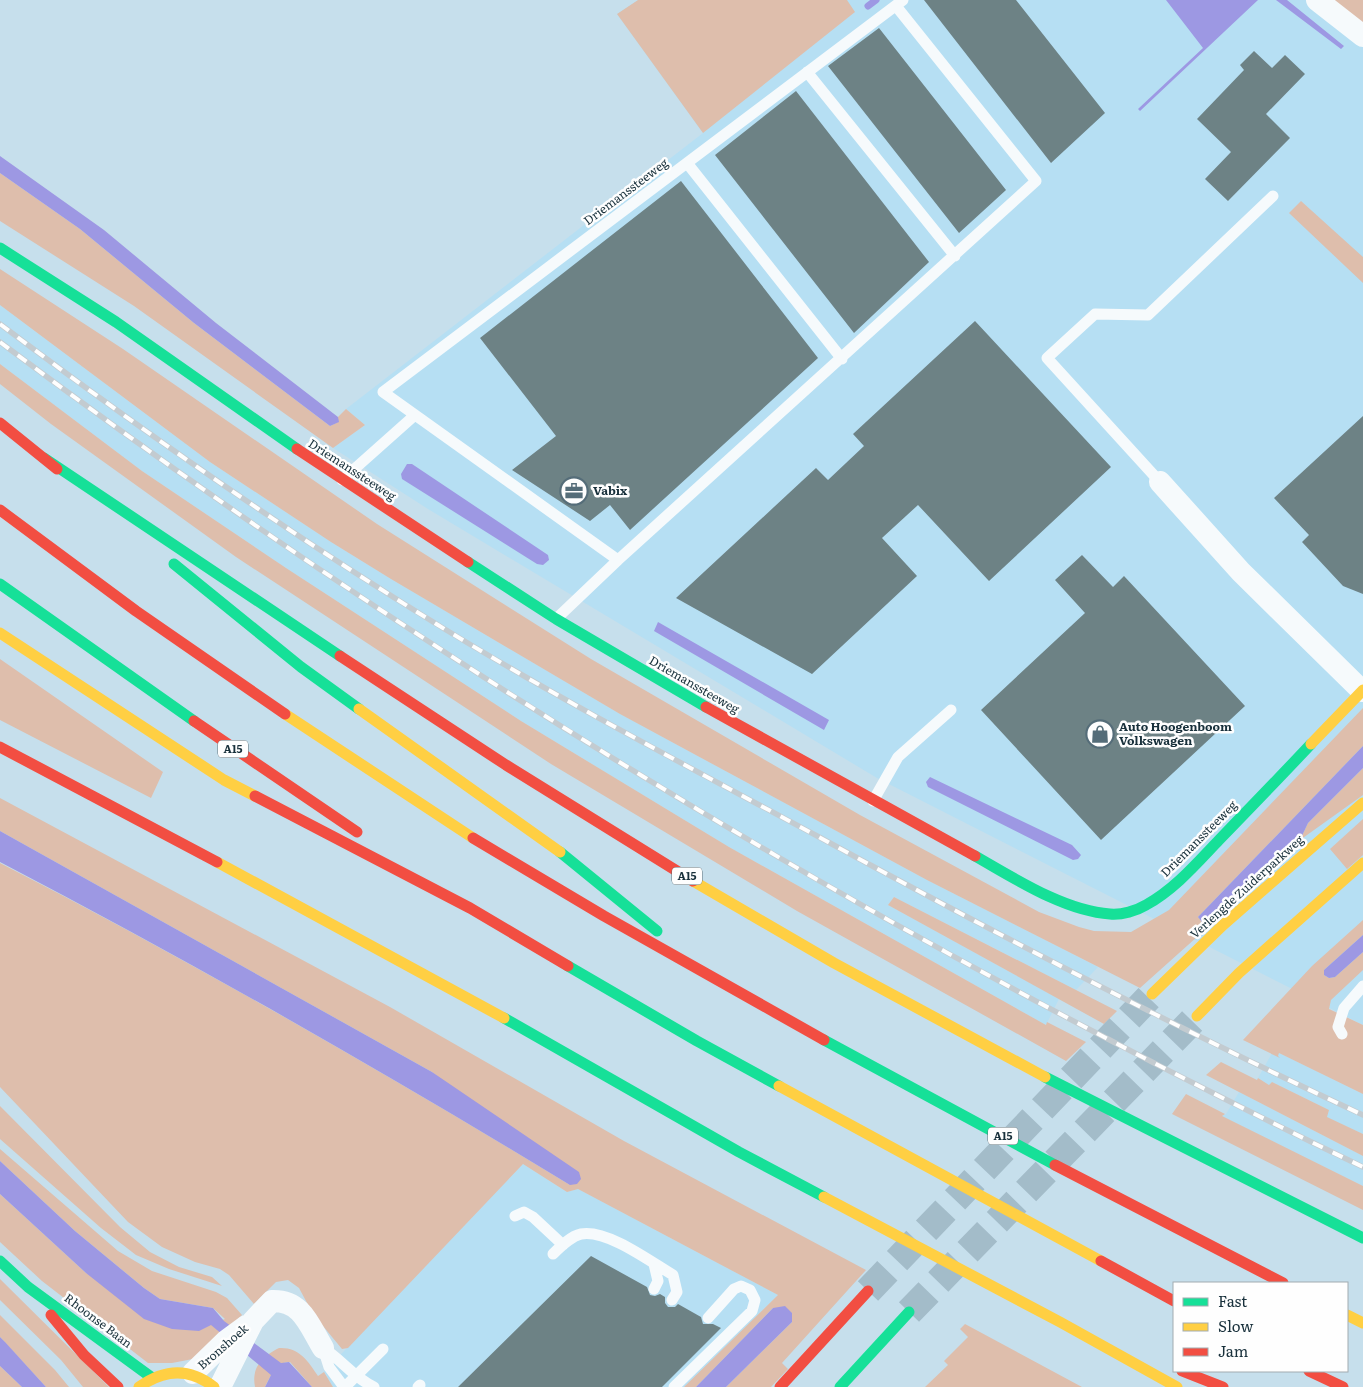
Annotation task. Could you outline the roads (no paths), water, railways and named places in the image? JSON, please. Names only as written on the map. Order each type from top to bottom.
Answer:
[{"type":"main road","name":"Driemanssteeweg","points":[[0,248],[116,322],[342,480],[556,619],[733,724],[1057,900],[1096,912],[1125,913],[1145,906],[1188,872],[1362,690]]},
{"type":"main road","name":"A15","points":[[0,423],[142,538]]},
{"type":"main road","name":"A15","points":[[44,458],[491,756],[665,864],[840,966],[1127,1121],[1363,1238]]},
{"type":"main road","name":"A15","points":[[0,510],[55,552],[289,717],[505,858],[724,986],[1110,1194],[1281,1282]]},
{"type":"main road","name":"A15","points":[[165,556],[301,667],[555,848],[724,986]]},
{"type":"main road","name":"A15","points":[[0,584],[224,743],[363,836]]},
{"type":"main road","name":"A15","points":[[0,634],[224,780],[470,908],[697,1041],[1173,1299]]},
{"type":"main road","points":[[0,748],[442,982],[739,1152],[1060,1322],[1177,1387]]},
{"type":"main road","name":"Verlengde Zuiderparkweg","points":[[1152,994],[1223,925],[1363,804]]},
{"type":"main road","name":"A15","points":[[380,847],[470,908]]},
{"type":"main road","points":[[1197,1016],[1239,973],[1363,864]]},
{"type":"main road","name":"Rhoonse Baan","points":[[0,1261],[28,1287],[151,1377]]},
{"type":"main road","name":"Rhoonse Baan","points":[[28,1287],[84,1355],[118,1387]]},
{"type":"main road","points":[[780,1387],[868,1291]]},
{"type":"main road","points":[[840,1387],[909,1312]]},
{"type":"main road","points":[[1348,1316],[1363,1323]]},
{"type":"main road","points":[[1060,1322],[1148,1357]]},
{"type":"main road","points":[[139,1387],[151,1377],[171,1371],[193,1373],[207,1380],[214,1387]]},
{"type":"main road","points":[[1185,1372],[1223,1387]]},
{"type":"main road","points":[[1311,1372],[1342,1387]]},
{"type":"street","points":[[1317,0],[1363,36]]},
{"type":"street","points":[[1160,482],[1241,572],[1362,690]]},
{"type":"street","name":"Bronshoek","points":[[193,1373],[227,1340],[253,1321],[272,1302],[286,1301],[299,1309],[323,1348]]},
{"type":"street","name":"Bronshoek","points":[[220,1387],[253,1321]]},
{"type":"lane","name":"Driemanssteeweg","points":[[899,3],[1036,181],[842,359],[618,560],[382,392],[808,72],[899,3]]},
{"type":"lane","points":[[808,72],[955,256]]},
{"type":"lane","name":"Driemanssteeweg","points":[[687,163],[842,359]]},
{"type":"lane","points":[[1160,482],[1047,358],[1095,314],[1148,315],[1273,196]]},
{"type":"lane","points":[[342,480],[415,415]]},
{"type":"lane","points":[[556,619],[618,560]]},
{"type":"lane","points":[[873,801],[898,757],[951,710]]},
{"type":"lane","points":[[1342,1034],[1338,1027],[1344,1008],[1363,986]]},
{"type":"lane","points":[[515,1216],[524,1212],[533,1216],[563,1245]]},
{"type":"lane","points":[[553,1254],[580,1234],[594,1234],[612,1240],[673,1275],[677,1292],[672,1300]]},
{"type":"lane","points":[[654,1264],[658,1281],[654,1289]]},
{"type":"lane","points":[[674,1387],[752,1311],[755,1300],[750,1290],[741,1286],[734,1289],[708,1318]]},
{"type":"lane","points":[[323,1348],[339,1358],[356,1375],[374,1387]]},
{"type":"lane","points":[[323,1348],[329,1367],[345,1387],[383,1348]]},
{"type":"waterway","points":[[868,6],[876,0]]},
{"type":"tunnel","points":[[868,1291],[1152,994]]},
{"type":"tunnel","points":[[909,1312],[1197,1016]]},
{"type":"railway","points":[[0,324],[161,442],[270,517],[382,590],[485,653],[675,760],[954,910],[1157,1015],[1363,1115]]},
{"type":"railway","points":[[0,342],[161,459],[325,573],[492,682],[661,788],[833,889],[1008,986],[1184,1079],[1363,1167]]},
{"type":"place","name":"Vabix","points":[[574,491]]},
{"type":"place","name":"Auto Hoogenboom Volkswagen","points":[[1100,734]]}]
